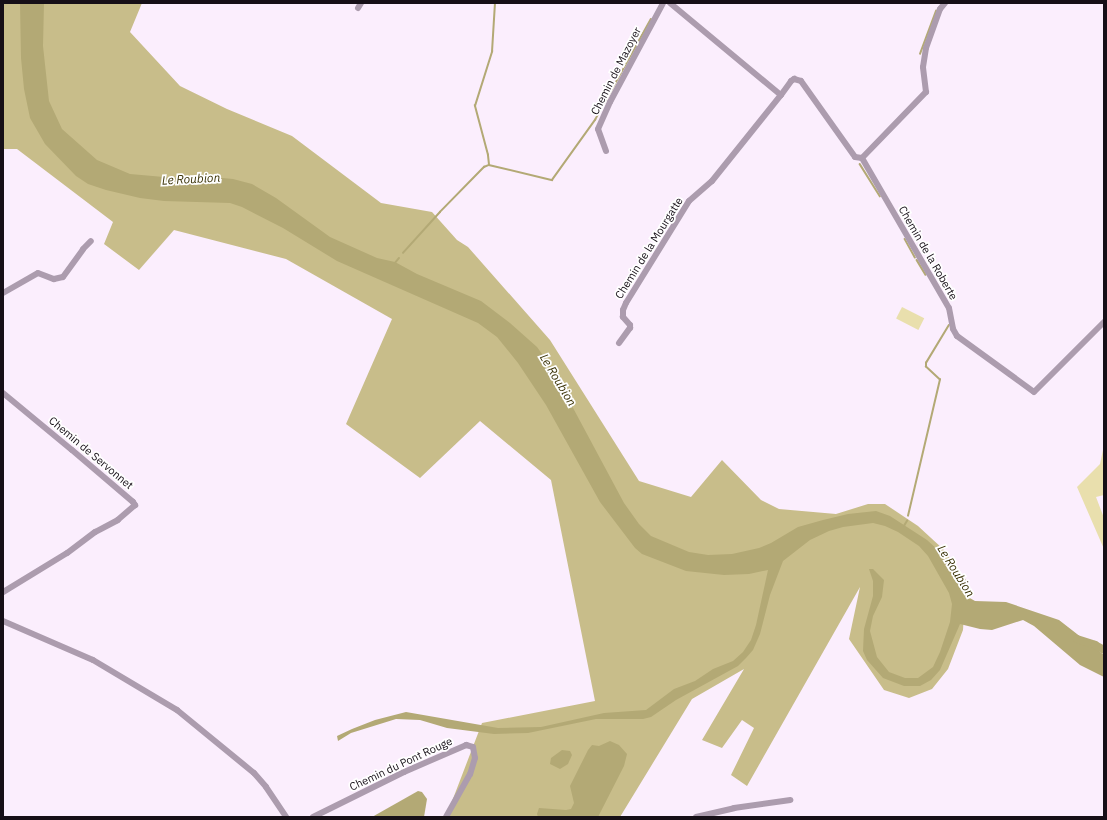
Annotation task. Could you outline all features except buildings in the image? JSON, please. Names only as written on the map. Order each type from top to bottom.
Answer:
[{"type":"street","name":"Chemin de Mazoyer","points":[[606,151],[598,129],[610,102],[664,3]]},
{"type":"street","points":[[670,3],[781,95],[791,81],[794,79],[801,81],[852,153],[860,158],[926,92],[923,67],[926,48],[940,9],[945,3]]},
{"type":"street","name":"Chemin de la Mourgatte","points":[[619,342],[630,328],[630,325],[623,317],[623,310],[626,303],[689,201],[712,181],[781,95]]},
{"type":"street","name":"Chemin de la Roberte","points":[[860,158],[949,308],[953,329],[957,336],[1034,392],[1104,322]]},
{"type":"street","points":[[3,293],[38,273],[54,279],[63,277],[83,249],[91,241]]},
{"type":"street","name":"Chemin de Servonnet","points":[[3,394],[72,450],[135,505],[118,520],[95,532],[67,553],[3,592]]},
{"type":"street","points":[[3,621],[91,659],[120,675],[187,717],[254,773],[266,787],[286,817]]},
{"type":"street","name":"Chemin du Pont Rouge","points":[[313,817],[404,772],[466,745],[473,747],[475,758],[470,774],[446,817]]},
{"type":"street","points":[[696,817],[734,808],[790,800]]},
{"type":"shaded area","points":[[3,3],[142,3],[130,32],[180,86],[227,109],[292,136],[381,203],[432,212],[457,240],[468,247],[550,340],[639,481],[691,497],[722,460],[761,500],[779,509],[836,514],[868,504],[885,504],[918,526],[943,549],[966,580],[963,630],[948,669],[932,689],[909,698],[884,690],[849,639],[860,587],[747,786],[731,775],[754,728],[742,720],[722,748],[702,740],[744,669],[692,699],[620,817],[446,817],[482,723],[595,701],[551,480],[480,421],[420,478],[346,424],[392,319],[286,259],[174,230],[139,270],[104,244],[113,222],[17,149],[3,149]]},
{"type":"shaded area","points":[[902,307],[924,318],[918,330],[896,319]]},
{"type":"shaded area","points":[[1104,445],[1104,495],[1096,497],[1104,518],[1104,549],[1077,487],[1100,464]]},
{"type":"water","points":[[20,3],[44,3],[43,46],[49,101],[62,129],[97,160],[130,174],[175,178],[202,176],[233,179],[252,184],[276,198],[330,237],[377,258],[395,262],[417,274],[481,301],[510,323],[537,347],[550,365],[624,503],[639,524],[651,536],[689,552],[708,555],[732,554],[759,548],[771,543],[798,527],[848,514],[876,511],[890,516],[927,540],[939,551],[968,597],[975,601],[1006,602],[1059,620],[1104,655],[1104,677],[1080,665],[1034,626],[1023,620],[992,630],[980,629],[960,624],[940,670],[931,680],[920,686],[904,686],[883,678],[867,660],[863,651],[864,629],[873,596],[873,581],[869,569],[873,569],[884,580],[882,597],[873,616],[870,631],[877,657],[889,672],[905,678],[918,678],[933,667],[940,652],[950,622],[952,604],[949,593],[928,556],[919,546],[898,532],[885,526],[873,523],[843,527],[829,531],[810,540],[783,561],[770,595],[760,634],[753,650],[738,666],[676,700],[651,717],[643,719],[596,719],[528,733],[494,734],[447,728],[420,720],[396,719],[351,733],[338,741],[337,736],[352,729],[375,720],[406,712],[498,728],[541,727],[604,713],[646,710],[674,689],[695,681],[713,669],[733,661],[743,652],[751,640],[756,625],[768,570],[749,574],[724,575],[686,571],[642,554],[635,548],[600,502],[546,405],[518,363],[497,337],[478,323],[337,261],[283,228],[242,207],[230,203],[164,201],[140,198],[88,184],[76,176],[45,144],[30,118],[24,89],[21,58]]},
{"type":"water","points":[[610,741],[619,745],[627,754],[624,766],[598,817],[538,817],[537,814],[539,808],[571,809],[574,803],[570,786],[588,750],[592,745],[599,746]]},
{"type":"water","points":[[562,750],[570,751],[572,755],[568,764],[560,769],[550,764],[551,758]]},
{"type":"water","points":[[418,791],[422,792],[427,799],[424,817],[372,817]]},
{"type":"waterway","points":[[489,165],[488,155],[475,106],[492,52],[495,3]]},
{"type":"waterway","points":[[920,54],[936,11]]},
{"type":"waterway","points":[[403,253],[484,167],[489,165],[552,180],[595,120],[651,19]]},
{"type":"waterway","points":[[860,164],[880,196]]},
{"type":"waterway","points":[[905,239],[915,257]]},
{"type":"waterway","points":[[395,263],[399,258]]},
{"type":"waterway","points":[[917,260],[926,275]]},
{"type":"waterway","points":[[908,516],[940,380],[926,367],[926,363],[949,325]]},
{"type":"waterway","points":[[904,526],[907,521]]},
{"type":"waterway","name":"Le Roubion","points":[[1077,639],[1095,645],[1104,650]]}]
